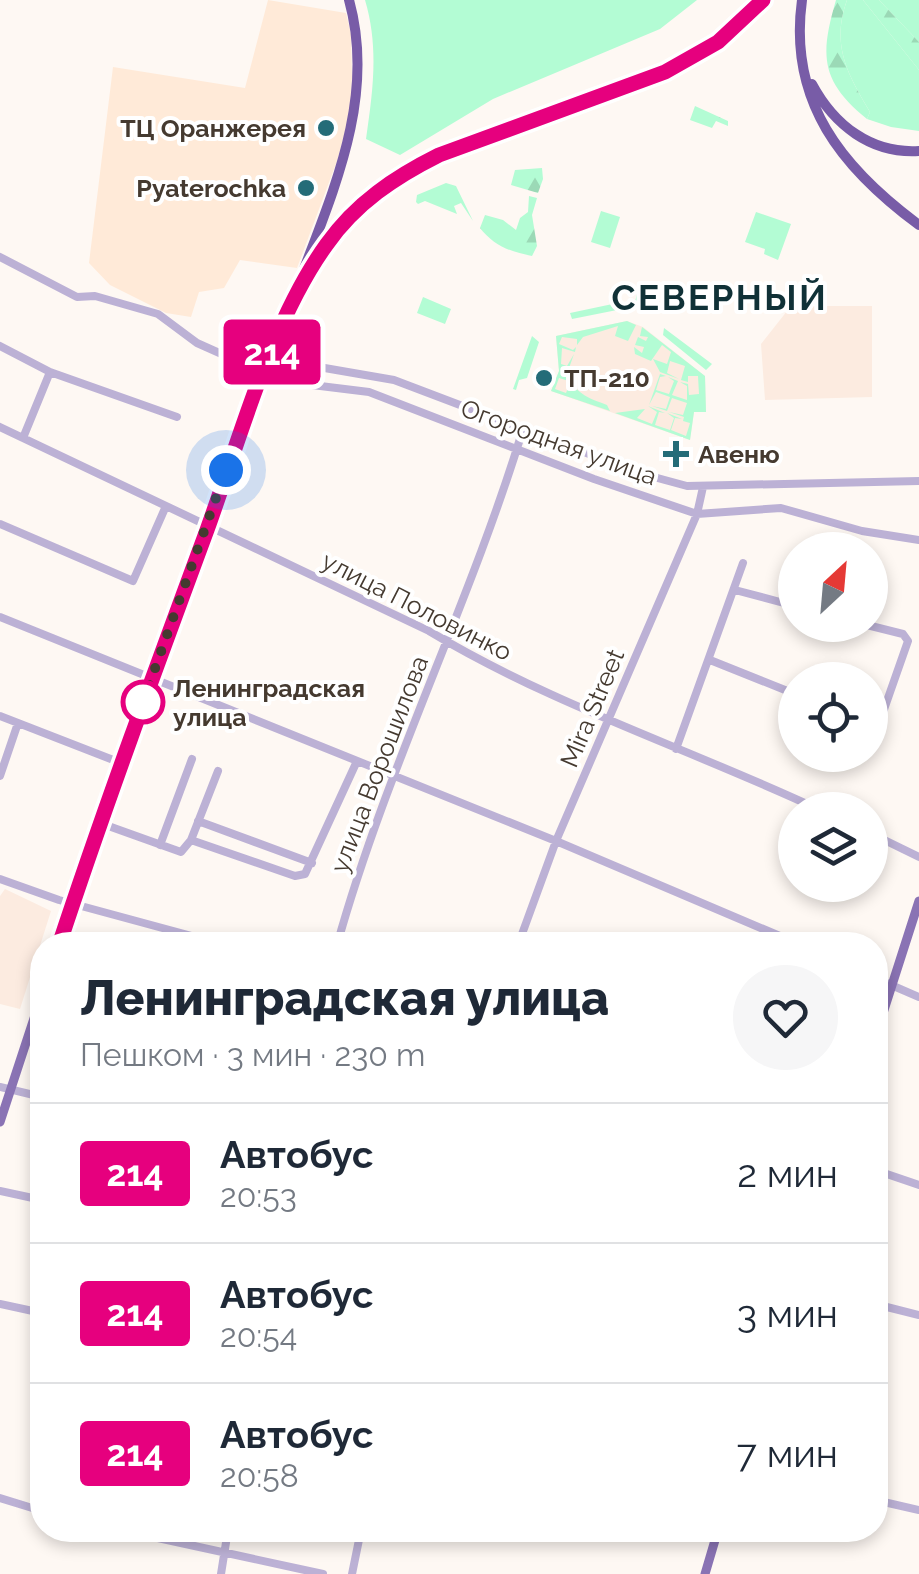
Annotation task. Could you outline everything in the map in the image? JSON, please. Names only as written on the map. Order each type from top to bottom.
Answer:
[{"type":"highway","points":[[286,316],[341,167],[356,108],[358,46],[349,0]]},
{"type":"highway","points":[[286,316],[312,266],[339,228],[394,180],[439,155],[665,72],[718,42],[763,0]]},
{"type":"highway","points":[[802,0],[804,53],[812,84],[822,102],[844,126],[870,142],[890,149],[919,151]]},
{"type":"highway","points":[[802,0],[799,20],[803,72],[822,123],[870,186],[919,225]]},
{"type":"main road","points":[[63,932],[151,678],[286,316]]},
{"type":"main road","points":[[888,998],[919,901]]},
{"type":"main road","points":[[0,1122],[5,1088],[30,1024]]},
{"type":"main road","points":[[705,1574],[714,1542]]},
{"type":"street","points":[[0,257],[78,297],[95,296],[158,314],[197,343],[265,369],[378,376],[667,482],[703,487],[919,481]]},
{"type":"street","points":[[0,346],[50,372],[177,417]]},
{"type":"street","points":[[24,438],[50,372]]},
{"type":"street","name":"Огородная улица","points":[[304,384],[369,392],[697,514],[781,508],[862,530],[919,540]]},
{"type":"street","name":"улица Половинко","points":[[0,427],[608,722],[778,792]]},
{"type":"street","name":"улица Ворошилова","points":[[341,932],[360,865],[447,642],[523,429]]},
{"type":"street","name":"Mira Street","points":[[523,932],[556,841],[697,514],[703,487]]},
{"type":"street","points":[[0,524],[133,581],[166,506]]},
{"type":"street","points":[[676,750],[743,563]]},
{"type":"street","points":[[735,590],[778,601]]},
{"type":"street","points":[[0,617],[556,841],[770,932]]},
{"type":"street","points":[[888,630],[903,634],[908,642],[888,700]]},
{"type":"street","points":[[710,660],[778,687]]},
{"type":"street","points":[[0,716],[121,763]]},
{"type":"street","points":[[0,776],[18,722]]},
{"type":"street","points":[[160,844],[192,759]]},
{"type":"street","points":[[191,840],[294,876],[305,874],[357,761]]},
{"type":"street","points":[[100,823],[181,852],[191,840],[218,770]]},
{"type":"street","points":[[198,821],[312,862]]},
{"type":"street","points":[[888,842],[919,857]]},
{"type":"street","points":[[0,879],[73,904],[177,932]]},
{"type":"street","points":[[888,984],[919,996]]},
{"type":"street","points":[[5,1088],[30,1094]]},
{"type":"street","points":[[888,1174],[919,1185]]},
{"type":"street","points":[[0,1191],[30,1197]]},
{"type":"street","points":[[0,1304],[30,1310]]},
{"type":"street","points":[[888,1307],[919,1315]]},
{"type":"street","points":[[0,1498],[30,1507]]},
{"type":"street","points":[[888,1503],[919,1510]]},
{"type":"street","points":[[178,1542],[323,1574]]},
{"type":"street","points":[[221,1574],[226,1542]]},
{"type":"street","points":[[352,1574],[358,1542]]},
{"type":"shaded area","points":[[268,0],[346,13],[351,34],[350,114],[337,161],[297,268],[240,260],[224,288],[199,292],[191,317],[166,313],[110,285],[89,263],[113,67],[245,88]]},
{"type":"shaded area","points":[[791,306],[872,306],[872,397],[765,400],[761,344]]},
{"type":"shaded area","points":[[627,321],[643,327],[705,376],[706,412],[694,412],[690,440],[551,391],[559,371],[556,336]]},
{"type":"shaded area","points":[[5,889],[51,911],[44,932],[30,932],[30,977],[20,1009],[0,1004],[0,896]]},
{"type":"green space","points":[[365,0],[697,0],[660,29],[493,99],[400,155],[366,139],[373,52]]},
{"type":"green space","points":[[836,0],[847,0],[841,45],[848,71],[870,112],[867,119],[840,92],[828,66],[827,36]]},
{"type":"green space","points":[[847,0],[863,0],[919,70],[919,131],[867,119],[870,112],[848,71],[841,45]]},
{"type":"green space","points":[[863,0],[879,0],[919,42],[919,70]]},
{"type":"green space","points":[[879,0],[919,0],[919,42]]},
{"type":"green space","points":[[695,106],[728,121],[728,126],[716,121],[712,128],[690,120]]},
{"type":"green space","points":[[542,168],[538,193],[511,185],[515,170]]},
{"type":"green space","points":[[446,183],[456,186],[473,221],[461,203],[454,206],[457,214],[425,201],[416,202],[417,195]]},
{"type":"green space","points":[[529,196],[537,198],[532,215],[537,246],[532,256],[503,247],[480,228],[485,215],[503,220],[516,230],[520,218],[528,212]]},
{"type":"green space","points":[[601,211],[620,217],[610,248],[591,242]]},
{"type":"green space","points":[[756,212],[791,224],[778,260],[764,254],[765,249],[745,242]]},
{"type":"green space","points":[[638,291],[637,306],[572,319],[570,313],[622,302],[634,305]]},
{"type":"green space","points":[[423,297],[451,309],[445,324],[417,313]]},
{"type":"green space","points":[[627,321],[636,325],[628,341],[615,336],[618,326],[583,337],[577,345],[577,339],[562,337],[559,344],[573,350],[576,347],[575,352],[562,348],[561,364],[567,366],[574,354],[568,371],[572,382],[559,378],[555,389],[566,393],[570,383],[607,405],[610,411],[551,391],[559,371],[556,336]]},
{"type":"green space","points":[[642,327],[705,376],[706,412],[694,412],[690,440],[615,413],[645,409],[637,418],[652,424],[657,412],[648,406],[665,413],[659,412],[655,425],[670,430],[674,418],[667,413],[682,419],[675,418],[671,430],[686,436],[690,423],[669,412],[683,415],[687,403],[672,398],[667,411],[652,406],[666,409],[670,397],[656,392],[649,405],[660,374],[666,376],[660,377],[656,390],[669,394],[674,381],[668,377],[678,381],[672,395],[687,400],[687,386],[680,382],[688,384],[689,395],[699,394],[698,376],[688,376],[688,382],[681,380],[685,366],[670,361],[667,373],[679,379],[660,372],[653,359],[667,364],[671,352],[662,345],[651,361],[635,354],[634,347],[642,353],[644,347],[635,345],[638,337],[646,341],[648,337],[640,336]]},
{"type":"green space","points":[[664,328],[712,364],[706,370],[663,335]]},
{"type":"green space","points":[[532,336],[539,342],[527,378],[519,380],[516,390],[513,389]]},
{"type":"bus line","name":"214","points":[[63,932],[236,443],[286,316],[325,246],[373,194],[414,168],[439,155],[634,85],[691,60],[738,26],[763,0]]},
{"type":"place","name":"ТЦ Оранжерея","points":[[326,128]]},
{"type":"place","name":"Pyaterochka","points":[[306,188]]},
{"type":"place","name":"ТП-210","points":[[544,378]]},
{"type":"place","name":"Авеню","points":[[676,454]]},
{"type":"place","name":"Ленинградская улица","points":[[143,702]]},
{"type":"district","name":"СЕВЕРНЫЙ","points":[[720,297]]},
{"type":"route","points":[[143,702],[226,470]]}]
